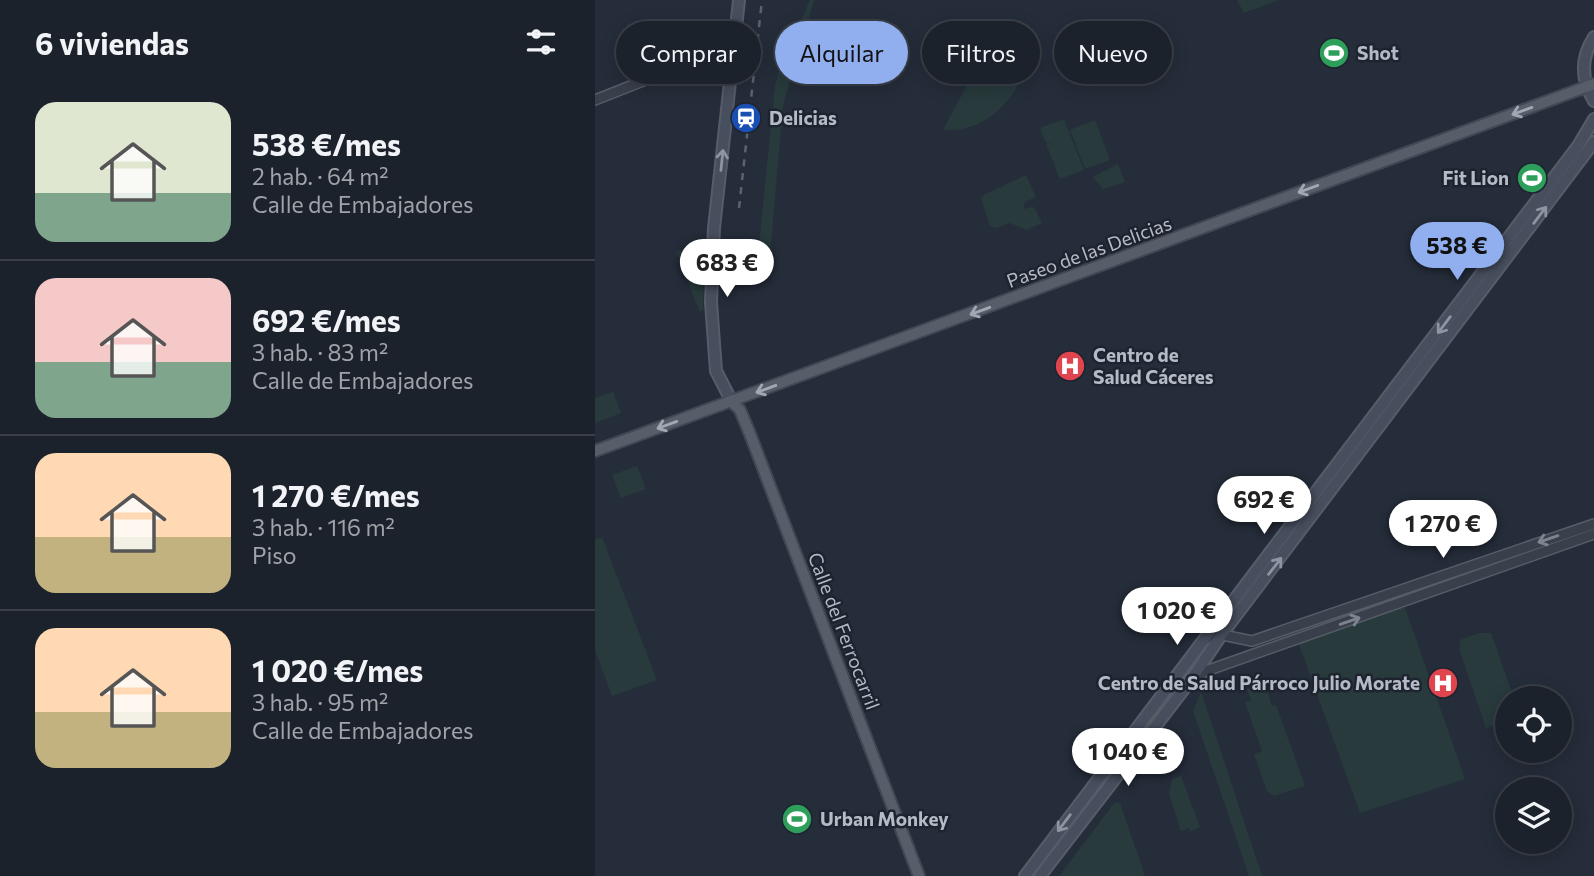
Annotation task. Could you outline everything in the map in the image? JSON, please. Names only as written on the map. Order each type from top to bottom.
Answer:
[{"type":"main road","points":[[737,21],[739,0]]},
{"type":"main road","points":[[1594,37],[1584,59],[1594,101]]},
{"type":"main road","points":[[730,84],[714,228],[711,302],[716,370],[731,402]]},
{"type":"main road","name":"Paseo de las Delicias","points":[[595,451],[1590,85]]},
{"type":"main road","points":[[1025,876],[1357,442],[1578,146],[1594,119]]},
{"type":"main road","points":[[1040,876],[1191,680],[1222,634],[1594,142]]},
{"type":"main road","name":"Calle del Ferrocarril","points":[[731,402],[740,410],[750,434],[919,876]]},
{"type":"street","points":[[595,100],[635,84]]},
{"type":"street","points":[[1201,643],[1213,634],[1252,641],[1594,524]]},
{"type":"street","points":[[1191,680],[1206,671],[1594,534]]},
{"type":"shaded area","points":[[810,0],[814,0],[808,21],[801,21]]},
{"type":"shaded area","points":[[1237,0],[1278,0],[1244,13]]},
{"type":"shaded area","points":[[789,84],[783,105],[770,255],[758,256],[775,86]]},
{"type":"shaded area","points":[[968,84],[1018,85],[1005,104],[987,119],[967,128],[943,130]]},
{"type":"shaded area","points":[[1064,119],[1084,170],[1060,179],[1046,144],[1054,140],[1046,143],[1040,128]]},
{"type":"shaded area","points":[[1095,120],[1110,160],[1085,169],[1070,130]]},
{"type":"shaded area","points":[[1118,164],[1125,182],[1103,189],[1093,177]]},
{"type":"shaded area","points":[[1026,175],[1036,197],[1025,202],[1023,209],[1034,207],[1042,223],[1027,230],[1009,223],[997,228],[990,226],[981,199],[984,195]]},
{"type":"shaded area","points":[[701,242],[705,245],[703,310],[700,312],[676,252]]},
{"type":"shaded area","points":[[613,392],[621,413],[595,423],[595,398]]},
{"type":"shaded area","points":[[637,466],[646,489],[621,498],[612,475]]},
{"type":"shaded area","points":[[602,537],[657,680],[612,696],[595,650],[595,540]]},
{"type":"shaded area","points":[[1403,602],[1465,779],[1360,813],[1297,639]]},
{"type":"shaded area","points":[[1479,633],[1491,633],[1510,686],[1495,686],[1495,724],[1486,728],[1460,651],[1460,640]]},
{"type":"shaded area","points":[[1265,684],[1272,706],[1276,705],[1305,786],[1274,796],[1267,791],[1254,754],[1262,751],[1245,702],[1251,700],[1247,689]]},
{"type":"shaded area","points":[[1201,692],[1262,876],[1249,876],[1193,711]]},
{"type":"shaded area","points":[[1181,776],[1200,827],[1190,831],[1189,828],[1181,831],[1169,794],[1172,779]]},
{"type":"shaded area","points":[[1115,802],[1120,803],[1145,876],[1059,876]]},
{"type":"water","points":[[1404,503],[1424,519],[1417,529],[1397,513]]},
{"type":"railway","points":[[739,208],[762,0]]},
{"type":"place","name":"Shot","points":[[1334,53]]},
{"type":"place","name":"Delicias","points":[[746,118]]},
{"type":"place","name":"Fit Lion","points":[[1532,178]]},
{"type":"place","name":"Centro de Salud Cáceres","points":[[1070,366]]},
{"type":"place","name":"Centro de Salud Párroco Julio Morate","points":[[1443,683]]},
{"type":"place","name":"Urban Monkey","points":[[797,819]]}]
